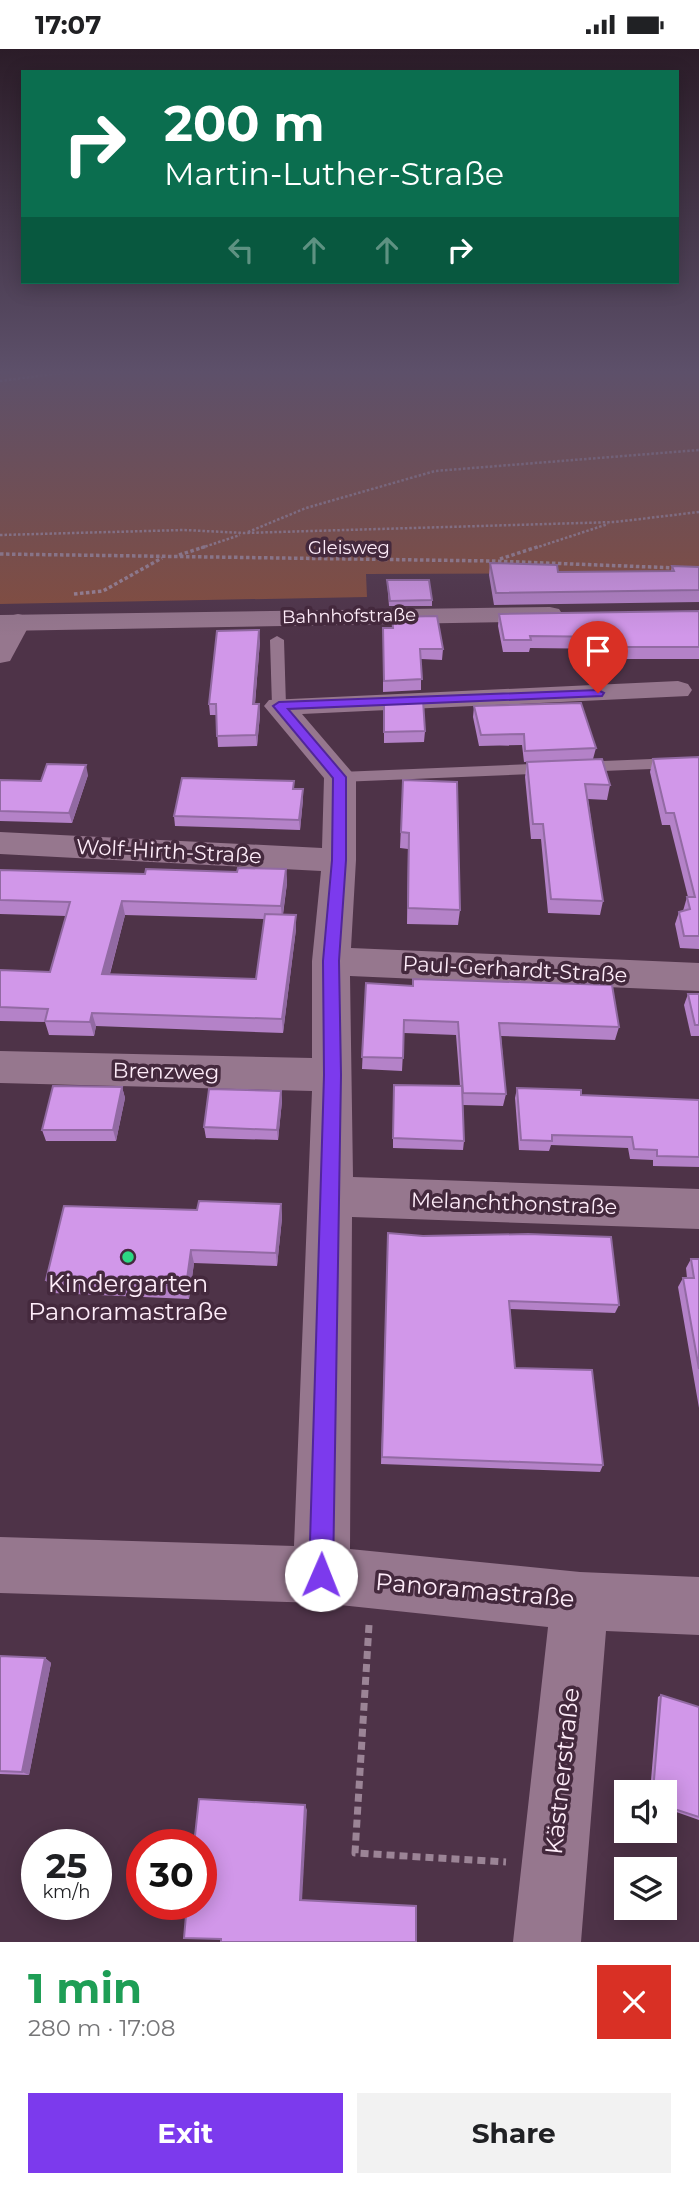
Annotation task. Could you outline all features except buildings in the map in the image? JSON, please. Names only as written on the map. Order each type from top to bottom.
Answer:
[{"type":"street","name":"Bahnhofstraße","points":[[9,623],[570,614]]},
{"type":"street","points":[[0,655],[9,623]]},
{"type":"street","points":[[279,706],[678,690]]},
{"type":"street","points":[[279,706],[340,777],[339,860],[331,961],[332,1075],[328,1196],[347,1578]]},
{"type":"street","name":"Wolf-Hirth-Straße","points":[[0,843],[339,860]]},
{"type":"street","name":"Paul-Gerhardt-Straße","points":[[331,961],[699,977]]},
{"type":"street","name":"Brenzweg","points":[[0,1067],[332,1075]]},
{"type":"street","name":"Melanchthonstraße","points":[[328,1196],[699,1209]]},
{"type":"street","name":"Panoramastraße","points":[[0,1565],[347,1578],[580,1601],[699,1607]]},
{"type":"street","name":"Kästnerstraße","points":[[547,1942],[552,1864],[580,1601]]},
{"type":"lane","points":[[278,640],[279,706]]},
{"type":"lane","points":[[340,777],[699,762]]},
{"type":"path","points":[[174,557],[306,508],[435,471],[582,459]]},
{"type":"path","points":[[0,535],[184,530],[244,533],[438,525],[615,522],[699,512]]},
{"type":"path","points":[[493,561],[615,522]]},
{"type":"path","name":"Gleisweg","points":[[0,554],[251,560],[493,561],[686,568]]},
{"type":"path","points":[[9,623],[38,597],[103,591],[164,557]]},
{"type":"path","points":[[347,1578],[355,1853],[552,1864]]},
{"type":"shaded area","points":[[0,459],[699,459],[699,573],[366,574],[367,597],[0,604]]},
{"type":"place","name":"Kindergarten Panoramastraße","points":[[128,1257]]},
{"type":"route","points":[[321,1575],[332,1075],[331,961],[339,860],[340,777],[279,706],[598,693]]}]
